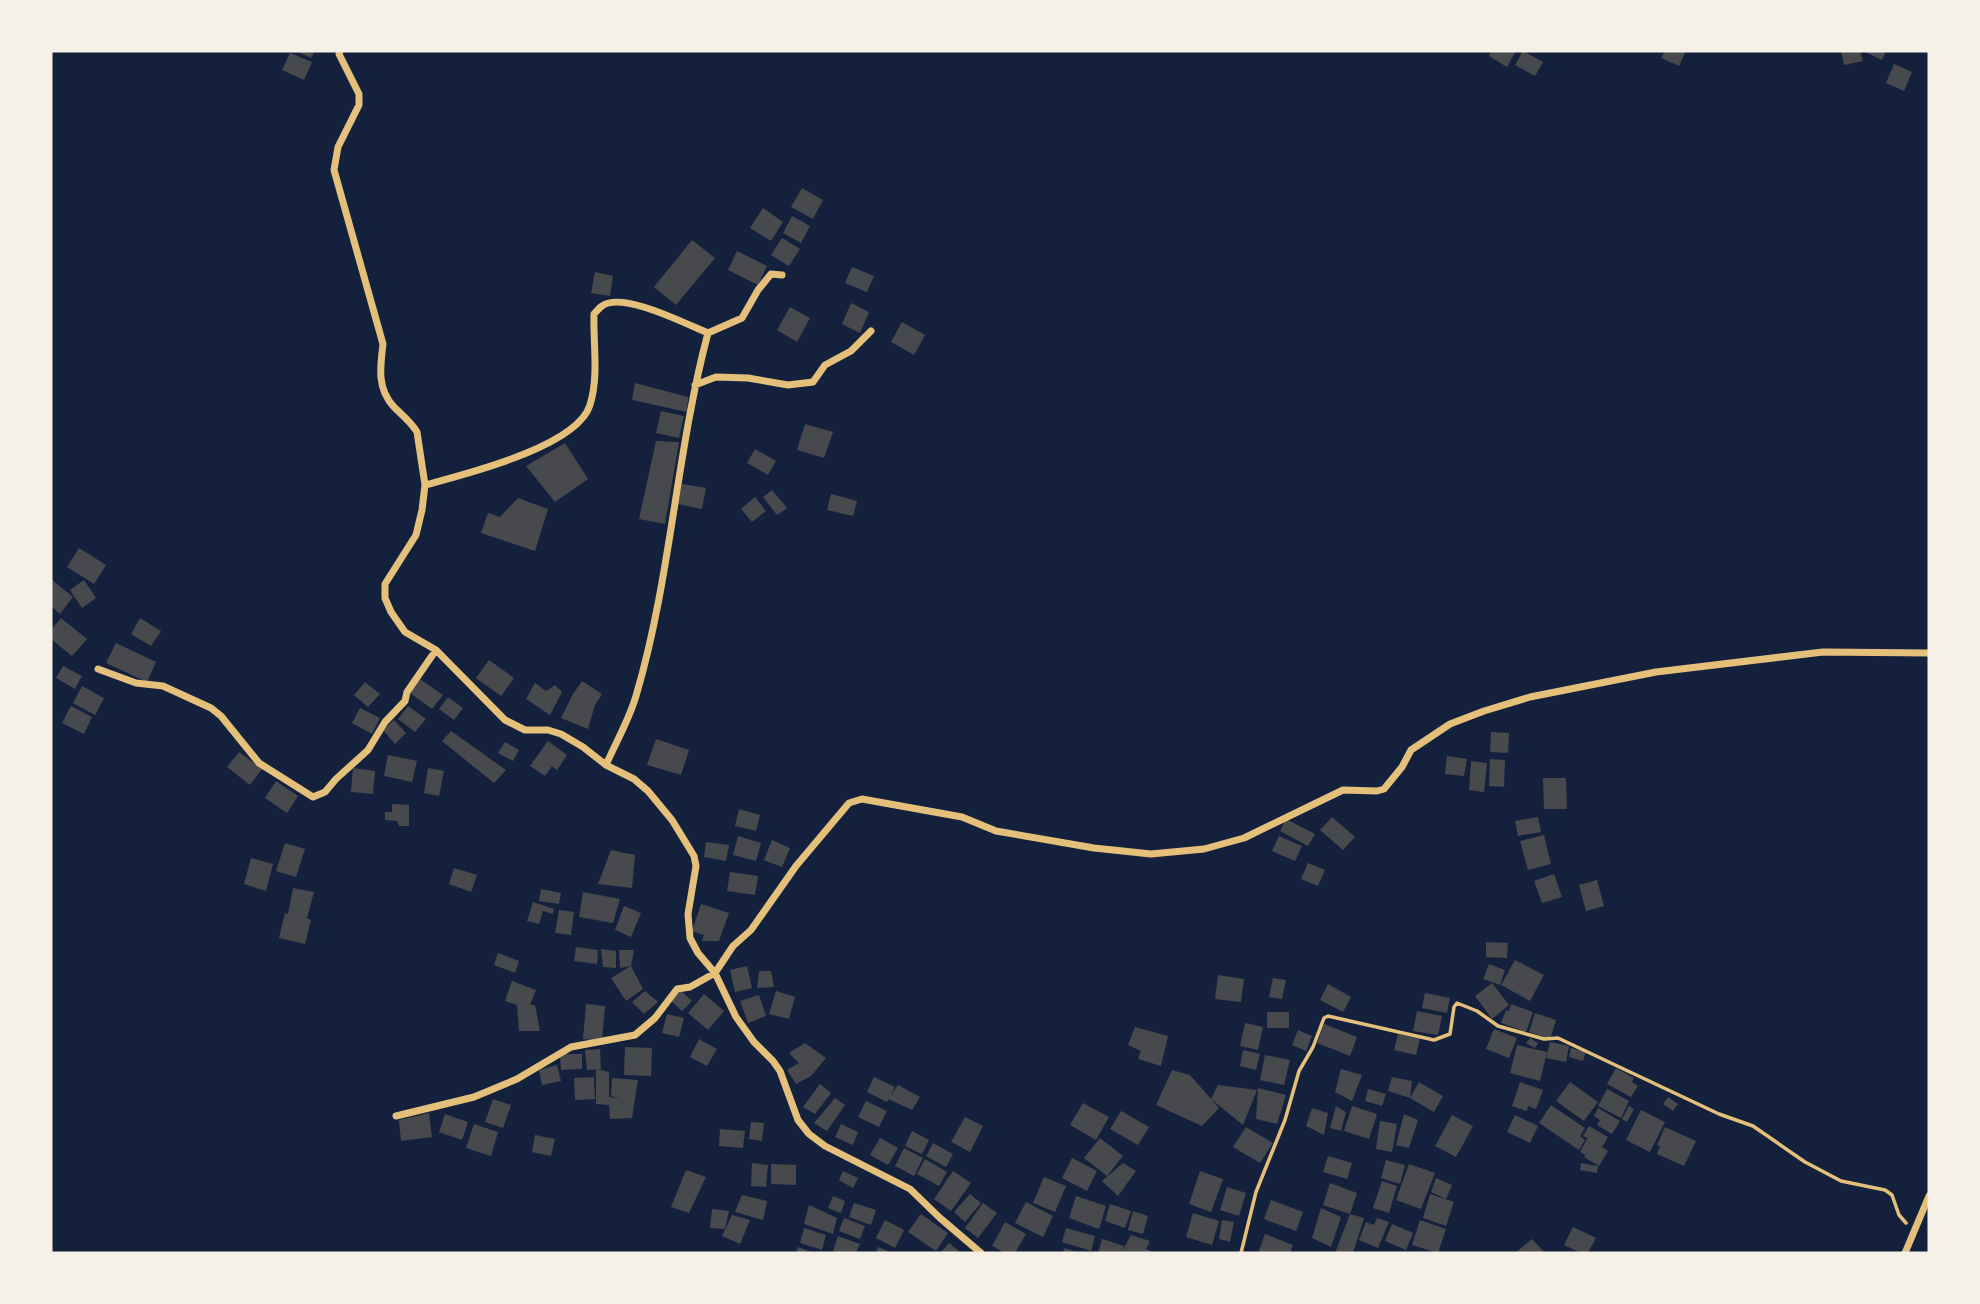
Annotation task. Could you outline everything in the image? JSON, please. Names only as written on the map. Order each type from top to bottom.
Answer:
[{"type":"street","points":[[340,51],[339,54],[359,94],[359,105],[338,147],[334,170],[383,344],[380,366],[383,393],[413,425],[425,485],[416,535],[385,583],[385,598],[391,612],[405,632],[436,650],[505,720],[525,730],[548,730],[561,734],[606,765],[634,779],[648,791],[694,856],[696,866],[689,904],[690,938],[715,974],[736,1017],[779,1071],[798,1120],[825,1146],[911,1189],[981,1253]]},
{"type":"street","points":[[425,485],[539,449],[574,428],[589,408],[596,374],[594,314],[603,304],[619,302],[649,308],[708,333],[742,318],[771,274],[782,275]]},
{"type":"street","points":[[695,385],[716,376],[788,385],[813,382],[825,365],[851,351],[871,331]]},
{"type":"street","points":[[606,765],[635,700],[652,635],[695,385],[708,333]]},
{"type":"street","points":[[99,668],[136,683],[163,686],[211,708],[231,727],[259,763],[313,797],[325,792],[368,750],[385,722],[405,701],[407,692],[436,650]]},
{"type":"street","points":[[396,1116],[474,1097],[517,1079],[571,1047],[635,1035],[654,1018],[677,989],[690,987],[715,974],[733,946],[751,930],[796,866],[849,803],[855,800],[943,813],[962,817],[996,831],[1094,848],[1150,854],[1204,849],[1244,838],[1343,790],[1384,789],[1402,767],[1411,750],[1450,724],[1530,697],[1656,672],[1823,652],[1929,653]]},
{"type":"street","points":[[1905,1253],[1929,1196]]},
{"type":"path","points":[[1241,1253],[1256,1192],[1285,1120],[1299,1071],[1313,1047],[1324,1018],[1328,1016],[1434,1040],[1450,1034],[1457,1003],[1478,1011],[1498,1026],[1544,1039],[1558,1038],[1720,1114],[1753,1126],[1805,1162],[1841,1181],[1885,1190],[1894,1199],[1899,1215],[1914,1232]]},
{"type":"building","points":[[296,51],[315,51],[311,58]]},
{"type":"building","points":[[1492,51],[1516,51],[1507,67],[1489,56]]},
{"type":"building","points":[[1523,51],[1543,62],[1535,76],[1515,65]]},
{"type":"building","points":[[1665,51],[1686,51],[1679,66],[1661,58]]},
{"type":"building","points":[[1841,51],[1860,51],[1863,61],[1844,65]]},
{"type":"building","points":[[1863,51],[1886,51],[1882,60]]},
{"type":"building","points":[[290,53],[312,62],[304,80],[282,70]]},
{"type":"building","points":[[1894,64],[1912,72],[1904,91],[1886,83]]},
{"type":"building","points":[[802,188],[823,200],[813,219],[791,207]]},
{"type":"building","points":[[763,208],[783,222],[771,241],[750,228]]},
{"type":"building","points":[[792,216],[810,226],[801,243],[783,233]]},
{"type":"building","points":[[782,238],[800,249],[789,266],[771,255]]},
{"type":"building","points":[[692,240],[715,258],[676,305],[654,287]]},
{"type":"building","points":[[737,251],[767,266],[758,285],[728,270]]},
{"type":"building","points":[[852,267],[874,276],[867,292],[845,283]]},
{"type":"building","points":[[595,272],[613,276],[610,296],[591,293]]},
{"type":"building","points":[[851,303],[869,312],[860,333],[842,324]]},
{"type":"building","points":[[790,307],[810,318],[797,342],[777,330]]},
{"type":"building","points":[[902,322],[925,335],[914,355],[891,342]]},
{"type":"building","points":[[635,383],[688,397],[687,412],[632,400]]},
{"type":"building","points":[[661,411],[684,416],[679,438],[656,433]]},
{"type":"building","points":[[805,424],[833,432],[824,458],[797,450]]},
{"type":"building","points":[[656,441],[679,442],[665,524],[639,519]]},
{"type":"building","points":[[565,443],[588,479],[555,502],[526,466]]},
{"type":"building","points":[[755,449],[776,461],[768,475],[747,463]]},
{"type":"building","points":[[682,484],[706,488],[702,509],[678,504]]},
{"type":"building","points":[[772,490],[787,508],[777,515],[763,497]]},
{"type":"building","points":[[831,494],[857,501],[853,516],[827,510]]},
{"type":"building","points":[[755,497],[766,511],[752,522],[741,509]]},
{"type":"building","points":[[518,498],[548,509],[535,551],[481,533],[488,513],[500,517]]},
{"type":"building","points":[[79,548],[106,565],[94,584],[67,567]]},
{"type":"building","points":[[51,579],[73,597],[60,614],[51,606]]},
{"type":"building","points":[[84,580],[96,598],[82,608],[70,590]]},
{"type":"building","points":[[61,618],[87,639],[72,656],[51,639],[51,630]]},
{"type":"building","points":[[140,618],[161,631],[151,646],[131,634]]},
{"type":"building","points":[[116,643],[156,662],[147,682],[106,663]]},
{"type":"building","points":[[489,660],[514,678],[501,696],[476,678]]},
{"type":"building","points":[[63,666],[82,676],[75,689],[56,678]]},
{"type":"building","points":[[420,679],[443,695],[432,709],[410,693]]},
{"type":"building","points":[[582,681],[602,694],[595,705],[588,729],[561,718]]},
{"type":"building","points":[[365,682],[380,694],[368,707],[354,695]]},
{"type":"building","points":[[535,683],[546,691],[555,685],[562,692],[550,715],[526,699]]},
{"type":"building","points":[[82,686],[104,698],[95,715],[73,703]]},
{"type":"building","points":[[448,697],[463,708],[454,720],[439,709]]},
{"type":"building","points":[[71,706],[92,717],[84,734],[62,723]]},
{"type":"building","points":[[408,706],[426,719],[415,732],[398,719]]},
{"type":"building","points":[[360,708],[380,718],[372,734],[352,723]]},
{"type":"building","points":[[394,720],[406,733],[395,744],[383,730]]},
{"type":"building","points":[[451,731],[506,770],[494,783],[442,741]]},
{"type":"building","points":[[1491,732],[1509,733],[1508,753],[1490,752]]},
{"type":"building","points":[[656,739],[689,750],[681,775],[647,765]]},
{"type":"building","points":[[548,741],[567,755],[557,770],[552,766],[545,776],[530,766]]},
{"type":"building","points":[[505,742],[519,750],[513,761],[498,753]]},
{"type":"building","points":[[239,752],[262,769],[250,785],[227,767]]},
{"type":"building","points":[[388,755],[417,761],[412,782],[384,776]]},
{"type":"building","points":[[1447,756],[1467,759],[1464,776],[1445,774]]},
{"type":"building","points":[[1490,759],[1505,760],[1504,787],[1489,786]]},
{"type":"building","points":[[1471,761],[1487,763],[1484,792],[1469,790]]},
{"type":"building","points":[[353,768],[375,771],[373,794],[351,792]]},
{"type":"building","points":[[428,768],[444,771],[439,796],[424,793]]},
{"type":"building","points":[[1543,778],[1566,778],[1567,809],[1544,809]]},
{"type":"building","points":[[276,781],[298,796],[287,813],[265,798]]},
{"type":"building","points":[[392,804],[409,805],[409,826],[399,826],[397,821],[385,820],[385,812],[392,812]]},
{"type":"building","points":[[739,809],[760,815],[756,831],[735,826]]},
{"type":"building","points":[[1332,817],[1355,837],[1343,850],[1320,830]]},
{"type":"building","points":[[1538,817],[1541,832],[1518,836],[1515,821]]},
{"type":"building","points":[[1286,819],[1315,834],[1308,846],[1280,831]]},
{"type":"building","points":[[1544,835],[1551,864],[1528,870],[1520,841]]},
{"type":"building","points":[[738,836],[761,843],[756,861],[733,855]]},
{"type":"building","points":[[1279,836],[1302,846],[1295,861],[1272,851]]},
{"type":"building","points":[[772,840],[790,848],[782,867],[764,860]]},
{"type":"building","points":[[706,842],[729,845],[726,861],[704,857]]},
{"type":"building","points":[[285,843],[305,849],[296,877],[276,871]]},
{"type":"building","points":[[611,850],[635,855],[632,888],[598,884]]},
{"type":"building","points":[[251,858],[273,864],[266,891],[244,884]]},
{"type":"building","points":[[1308,863],[1325,870],[1318,886],[1301,879]]},
{"type":"building","points":[[454,868],[477,875],[471,892],[449,884]]},
{"type":"building","points":[[730,872],[758,876],[755,895],[727,891]]},
{"type":"building","points":[[1554,874],[1562,897],[1542,903],[1534,881]]},
{"type":"building","points":[[1597,880],[1604,906],[1586,911],[1579,885]]},
{"type":"building","points":[[293,888],[314,892],[307,918],[311,920],[305,944],[279,938],[285,913],[288,914]]},
{"type":"building","points":[[541,889],[561,893],[559,904],[539,901]]},
{"type":"building","points":[[583,892],[620,899],[613,923],[579,917]]},
{"type":"building","points":[[533,902],[554,909],[553,914],[543,911],[539,924],[527,921]]},
{"type":"building","points":[[701,904],[729,913],[719,941],[702,941],[704,935],[692,931]]},
{"type":"building","points":[[624,906],[641,913],[631,937],[615,930]]},
{"type":"building","points":[[559,910],[574,912],[571,935],[555,933]]},
{"type":"building","points":[[1486,942],[1508,943],[1507,958],[1486,957]]},
{"type":"building","points":[[576,947],[598,950],[597,964],[574,961]]},
{"type":"building","points":[[601,949],[616,951],[616,968],[603,967]]},
{"type":"building","points":[[619,950],[634,950],[631,966],[620,968]]},
{"type":"building","points":[[498,953],[519,961],[515,973],[494,965]]},
{"type":"building","points":[[1515,960],[1544,975],[1530,1001],[1501,985]]},
{"type":"building","points":[[1489,964],[1505,970],[1500,985],[1483,979]]},
{"type":"building","points":[[631,966],[643,989],[626,1001],[611,978]]},
{"type":"building","points":[[747,966],[752,988],[735,992],[730,970]]},
{"type":"building","points":[[759,971],[771,971],[774,987],[757,988]]},
{"type":"building","points":[[1218,975],[1244,979],[1241,1002],[1215,999]]},
{"type":"building","points":[[1273,978],[1286,980],[1282,999],[1269,997]]},
{"type":"building","points":[[512,981],[536,990],[530,1005],[535,1005],[540,1031],[519,1031],[517,1005],[505,1001]]},
{"type":"building","points":[[1492,983],[1509,1005],[1492,1019],[1475,996]]},
{"type":"building","points":[[1328,984],[1351,997],[1343,1012],[1320,1000]]},
{"type":"building","points":[[680,990],[692,1001],[682,1011],[670,1000]]},
{"type":"building","points":[[645,991],[658,1002],[644,1014],[632,1002]]},
{"type":"building","points":[[776,991],[795,997],[789,1019],[769,1014]]},
{"type":"building","points":[[1425,993],[1450,998],[1447,1013],[1422,1008]]},
{"type":"building","points":[[704,994],[724,1011],[708,1030],[688,1013]]},
{"type":"building","points":[[759,995],[766,1016],[748,1023],[740,1001]]},
{"type":"building","points":[[586,1004],[605,1006],[602,1041],[583,1039]]},
{"type":"building","points":[[1511,1004],[1533,1012],[1526,1032],[1501,1023]]},
{"type":"building","points":[[1417,1011],[1442,1016],[1438,1035],[1413,1031]]},
{"type":"building","points":[[1267,1012],[1289,1012],[1289,1028],[1267,1028]]},
{"type":"building","points":[[1535,1013],[1556,1020],[1550,1039],[1529,1032]]},
{"type":"building","points":[[667,1014],[684,1018],[679,1037],[662,1033]]},
{"type":"building","points":[[1245,1023],[1263,1027],[1258,1050],[1240,1046]]},
{"type":"building","points":[[1324,1024],[1357,1037],[1350,1056],[1317,1043]]},
{"type":"building","points":[[1135,1027],[1168,1036],[1161,1066],[1138,1059],[1141,1051],[1128,1045]]},
{"type":"building","points":[[1494,1029],[1517,1038],[1509,1058],[1486,1049]]},
{"type":"building","points":[[1298,1030],[1312,1036],[1306,1051],[1292,1045]]},
{"type":"building","points":[[1398,1034],[1420,1039],[1416,1055],[1394,1050]]},
{"type":"building","points":[[1530,1038],[1538,1043],[1535,1048],[1526,1043]]},
{"type":"building","points":[[699,1039],[717,1049],[707,1066],[690,1057]]},
{"type":"building","points":[[1550,1042],[1569,1046],[1566,1062],[1546,1058]]},
{"type":"building","points":[[805,1043],[826,1058],[811,1076],[796,1084],[787,1070],[799,1063],[789,1053]]},
{"type":"building","points":[[1517,1045],[1547,1052],[1540,1081],[1510,1073]]},
{"type":"building","points":[[625,1047],[652,1048],[651,1076],[624,1075]]},
{"type":"building","points":[[1571,1048],[1586,1052],[1583,1061],[1569,1057]]},
{"type":"building","points":[[600,1049],[601,1069],[587,1070],[585,1050]]},
{"type":"building","points":[[1243,1050],[1260,1054],[1256,1070],[1240,1066]]},
{"type":"building","points":[[560,1054],[582,1054],[582,1069],[561,1070]]},
{"type":"building","points":[[1265,1055],[1290,1060],[1284,1085],[1260,1080]]},
{"type":"building","points":[[557,1065],[561,1081],[542,1085],[539,1070]]},
{"type":"building","points":[[1616,1068],[1634,1078],[1632,1082],[1638,1086],[1631,1097],[1607,1084]]},
{"type":"building","points":[[596,1069],[609,1072],[609,1097],[620,1098],[611,1096],[612,1078],[638,1080],[632,1118],[610,1119],[609,1105],[596,1104]]},
{"type":"building","points":[[1341,1069],[1362,1075],[1352,1101],[1335,1092]]},
{"type":"building","points":[[1172,1070],[1190,1075],[1219,1108],[1202,1126],[1156,1105]]},
{"type":"building","points":[[594,1077],[595,1099],[575,1100],[574,1078]]},
{"type":"building","points":[[874,1077],[895,1087],[887,1102],[867,1092]]},
{"type":"building","points":[[1392,1077],[1412,1081],[1410,1098],[1388,1091]]},
{"type":"building","points":[[1419,1082],[1443,1096],[1434,1112],[1410,1098]]},
{"type":"building","points":[[1520,1082],[1543,1090],[1536,1109],[1528,1106],[1527,1111],[1512,1106]]},
{"type":"building","points":[[1570,1082],[1598,1102],[1584,1121],[1556,1101]]},
{"type":"building","points":[[820,1084],[831,1093],[815,1114],[803,1107]]},
{"type":"building","points":[[898,1085],[920,1097],[912,1110],[888,1099]]},
{"type":"building","points":[[1218,1085],[1257,1090],[1243,1125],[1211,1099]]},
{"type":"building","points":[[1258,1088],[1286,1095],[1277,1124],[1256,1119]]},
{"type":"building","points":[[1368,1089],[1386,1094],[1382,1106],[1365,1101]]},
{"type":"building","points":[[1607,1089],[1629,1101],[1621,1118],[1598,1106]]},
{"type":"building","points":[[1668,1097],[1678,1104],[1673,1111],[1663,1104]]},
{"type":"building","points":[[835,1098],[845,1105],[827,1131],[814,1123]]},
{"type":"building","points":[[493,1099],[511,1105],[503,1128],[485,1122]]},
{"type":"building","points":[[866,1101],[887,1111],[879,1127],[858,1117]]},
{"type":"building","points":[[1083,1103],[1109,1117],[1096,1140],[1070,1125]]},
{"type":"building","points":[[1551,1105],[1585,1128],[1580,1136],[1585,1140],[1579,1150],[1539,1123]]},
{"type":"building","points":[[1336,1106],[1346,1112],[1341,1131],[1330,1128]]},
{"type":"building","points":[[1352,1106],[1377,1114],[1369,1139],[1344,1131]]},
{"type":"building","points":[[1629,1106],[1634,1109],[1627,1122],[1622,1119]]},
{"type":"building","points":[[1312,1108],[1328,1113],[1324,1135],[1306,1126]]},
{"type":"building","points":[[1598,1108],[1620,1121],[1612,1134],[1597,1125],[1600,1120],[1594,1116]]},
{"type":"building","points":[[1641,1110],[1665,1122],[1650,1152],[1626,1140]]},
{"type":"building","points":[[1121,1111],[1149,1127],[1138,1145],[1110,1129]]},
{"type":"building","points":[[429,1113],[432,1137],[401,1141],[399,1120]]},
{"type":"building","points":[[445,1114],[468,1122],[462,1140],[439,1132]]},
{"type":"building","points":[[1404,1114],[1418,1120],[1409,1148],[1396,1145]]},
{"type":"building","points":[[1452,1115],[1473,1126],[1456,1157],[1435,1146]]},
{"type":"building","points":[[1515,1115],[1538,1126],[1530,1143],[1507,1132]]},
{"type":"building","points":[[965,1117],[983,1126],[970,1152],[951,1142]]},
{"type":"building","points":[[1380,1121],[1397,1124],[1392,1152],[1376,1149]]},
{"type":"building","points":[[751,1122],[764,1123],[762,1141],[749,1139]]},
{"type":"building","points":[[474,1124],[498,1132],[491,1156],[466,1148]]},
{"type":"building","points":[[841,1124],[858,1132],[853,1145],[835,1137]]},
{"type":"building","points":[[1589,1126],[1608,1137],[1602,1147],[1608,1151],[1599,1166],[1580,1152],[1588,1137],[1583,1136]]},
{"type":"building","points":[[1246,1127],[1273,1143],[1260,1163],[1233,1147]]},
{"type":"building","points":[[1665,1127],[1696,1141],[1684,1166],[1657,1154],[1660,1146],[1657,1145]]},
{"type":"building","points":[[720,1129],[745,1131],[743,1148],[719,1146]]},
{"type":"building","points":[[912,1131],[929,1140],[922,1154],[905,1146]]},
{"type":"building","points":[[535,1135],[555,1139],[551,1156],[532,1152]]},
{"type":"building","points":[[880,1138],[898,1148],[888,1165],[870,1155]]},
{"type":"building","points":[[1100,1138],[1123,1156],[1107,1176],[1084,1158]]},
{"type":"building","points":[[933,1143],[953,1154],[946,1167],[926,1156]]},
{"type":"building","points":[[904,1148],[923,1158],[914,1176],[895,1166]]},
{"type":"building","points":[[1328,1156],[1352,1163],[1347,1179],[1323,1172]]},
{"type":"building","points":[[1072,1158],[1097,1171],[1087,1191],[1062,1178]]},
{"type":"building","points":[[925,1159],[947,1172],[939,1186],[917,1174]]},
{"type":"building","points":[[1386,1160],[1405,1165],[1400,1184],[1381,1178]]},
{"type":"building","points":[[752,1163],[768,1165],[766,1187],[751,1186]]},
{"type":"building","points":[[1123,1163],[1136,1171],[1118,1196],[1102,1181]]},
{"type":"building","points":[[1581,1163],[1598,1166],[1597,1173],[1580,1170]]},
{"type":"building","points":[[771,1164],[796,1165],[796,1185],[771,1184]]},
{"type":"building","points":[[1409,1164],[1435,1173],[1421,1209],[1396,1200]]},
{"type":"building","points":[[686,1170],[706,1177],[689,1213],[671,1207]]},
{"type":"building","points":[[843,1171],[858,1178],[853,1188],[839,1180]]},
{"type":"building","points":[[953,1171],[971,1183],[951,1211],[934,1199]]},
{"type":"building","points":[[1200,1171],[1223,1179],[1211,1212],[1189,1204]]},
{"type":"building","points":[[1044,1177],[1066,1186],[1055,1212],[1033,1203]]},
{"type":"building","points":[[1436,1178],[1452,1185],[1446,1199],[1431,1192]]},
{"type":"building","points":[[1382,1181],[1397,1186],[1389,1213],[1373,1208]]},
{"type":"building","points":[[1330,1183],[1357,1193],[1350,1214],[1323,1205]]},
{"type":"building","points":[[1227,1187],[1246,1193],[1239,1216],[1220,1210]]},
{"type":"building","points":[[970,1194],[981,1203],[965,1222],[954,1212]]},
{"type":"building","points":[[1430,1194],[1454,1202],[1446,1226],[1423,1218]]},
{"type":"building","points":[[742,1195],[767,1201],[763,1220],[735,1212]]},
{"type":"building","points":[[833,1196],[845,1201],[841,1213],[828,1208]]},
{"type":"building","points":[[1076,1196],[1106,1206],[1099,1229],[1069,1218]]},
{"type":"building","points":[[1271,1200],[1303,1212],[1296,1231],[1264,1219]]},
{"type":"building","points":[[1026,1202],[1053,1216],[1043,1237],[1015,1223]]},
{"type":"building","points":[[854,1203],[876,1210],[871,1225],[849,1217]]},
{"type":"building","points":[[983,1203],[997,1213],[978,1238],[965,1228]]},
{"type":"building","points":[[1110,1204],[1131,1211],[1125,1228],[1105,1221]]},
{"type":"building","points":[[809,1205],[837,1218],[833,1234],[804,1224]]},
{"type":"building","points":[[1321,1208],[1341,1217],[1331,1247],[1312,1238]]},
{"type":"building","points":[[712,1209],[729,1211],[725,1229],[710,1228]]},
{"type":"building","points":[[1133,1211],[1148,1216],[1143,1234],[1128,1230]]},
{"type":"building","points":[[1193,1213],[1219,1221],[1212,1245],[1186,1237]]},
{"type":"building","points":[[921,1214],[948,1233],[936,1251],[908,1232]]},
{"type":"building","points":[[1350,1214],[1364,1218],[1353,1253],[1335,1253]]},
{"type":"building","points":[[732,1215],[750,1220],[740,1244],[722,1236]]},
{"type":"building","points":[[844,1218],[865,1226],[860,1239],[839,1231]]},
{"type":"building","points":[[1377,1218],[1389,1222],[1378,1248],[1359,1240],[1366,1222],[1374,1225]]},
{"type":"building","points":[[885,1220],[904,1230],[895,1248],[876,1238]]},
{"type":"building","points":[[1222,1220],[1234,1222],[1230,1242],[1219,1239]]},
{"type":"building","points":[[1420,1220],[1446,1229],[1438,1253],[1412,1245]]},
{"type":"building","points":[[1005,1222],[1026,1234],[1015,1253],[1005,1253],[992,1246]]},
{"type":"building","points":[[1392,1224],[1413,1233],[1406,1250],[1385,1241]]},
{"type":"building","points":[[1573,1227],[1596,1238],[1588,1253],[1581,1253],[1564,1245]]},
{"type":"building","points":[[804,1228],[826,1235],[822,1250],[800,1243]]},
{"type":"building","points":[[1066,1228],[1095,1236],[1091,1251],[1062,1242]]},
{"type":"building","points":[[1265,1234],[1293,1245],[1290,1253],[1258,1253]]},
{"type":"building","points":[[1131,1235],[1150,1241],[1146,1249],[1155,1253],[1121,1253]]},
{"type":"building","points":[[838,1236],[860,1244],[856,1253],[833,1251]]},
{"type":"building","points":[[1102,1239],[1124,1246],[1121,1253],[1098,1253]]},
{"type":"building","points":[[1532,1239],[1545,1253],[1515,1253]]},
{"type":"building","points":[[949,1243],[961,1253],[940,1253]]},
{"type":"building","points":[[798,1247],[814,1253],[796,1253]]},
{"type":"building","points":[[878,1247],[893,1253],[876,1253]]},
{"type":"building","points":[[1064,1248],[1079,1253],[1063,1253]]}]
